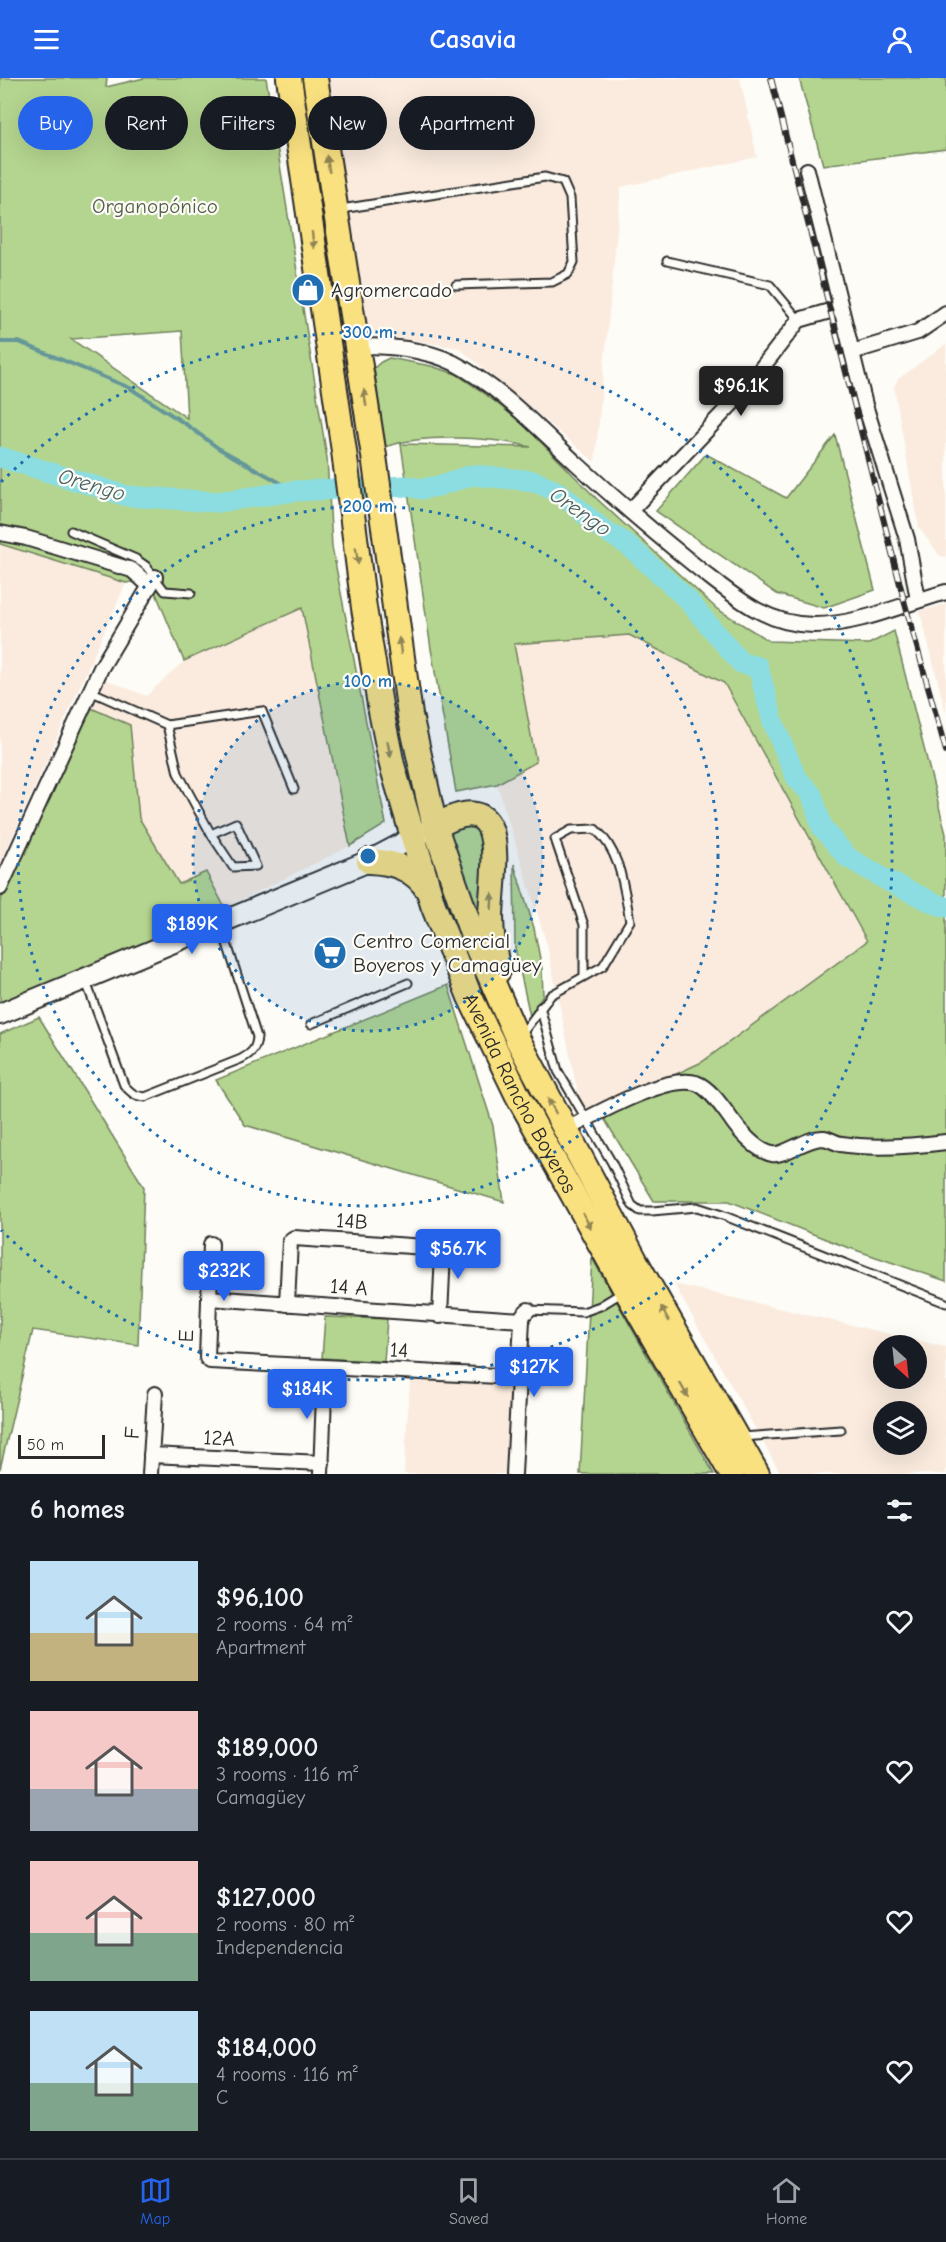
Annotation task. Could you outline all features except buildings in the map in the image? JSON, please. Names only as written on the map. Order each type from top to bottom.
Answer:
[{"type":"highway","name":"Avenida Rancho Boyeros","points":[[289,78],[344,451],[364,608],[381,711],[392,765],[433,904],[470,997],[518,1096],[732,1474]]},
{"type":"highway","name":"Avenida Rancho Boyeros","points":[[315,78],[374,456],[410,715],[435,827],[475,942],[518,1040],[637,1264],[757,1474]]},
{"type":"highway","points":[[435,827],[454,816],[470,813],[483,818],[490,828],[494,845],[492,939],[499,978],[518,1040]]},
{"type":"highway","points":[[369,861],[395,864],[414,874],[428,890],[433,904]]},
{"type":"main road","points":[[0,1014],[369,861],[435,827]]},
{"type":"street","points":[[807,170],[865,405],[908,539],[918,600]]},
{"type":"street","points":[[630,511],[743,392],[799,321],[840,308]]},
{"type":"street","points":[[852,352],[918,332],[946,313]]},
{"type":"street","points":[[357,347],[377,345],[420,353],[452,362],[487,382],[630,511],[729,592],[751,608],[773,619],[813,625],[852,621],[946,592]]},
{"type":"street","points":[[0,533],[26,538],[132,570],[152,582],[101,668],[0,888]]},
{"type":"street","points":[[565,1130],[654,1088],[678,1082],[698,1084],[712,1096],[741,1134],[771,1154],[778,1154],[812,1139],[825,1138],[838,1144],[855,1145],[920,1145],[946,1142]]},
{"type":"street","name":"14B","points":[[287,1304],[290,1241],[294,1238],[442,1250],[440,1316]]},
{"type":"street","name":"E","points":[[207,1358],[211,1244]]},
{"type":"street","name":"14 A","points":[[209,1298],[440,1316],[525,1315]]},
{"type":"street","points":[[514,1474],[525,1315]]},
{"type":"street","name":"14","points":[[207,1358],[210,1361],[519,1377]]},
{"type":"street","points":[[321,1469],[325,1368]]},
{"type":"street","name":"F","points":[[150,1474],[155,1394]]},
{"type":"street","name":"12A","points":[[151,1455],[321,1469]]},
{"type":"lane","points":[[335,210],[545,177],[563,182],[570,198],[574,262],[568,274],[552,282],[456,285]]},
{"type":"lane","points":[[667,261],[770,285],[799,321]]},
{"type":"lane","points":[[71,531],[136,559],[146,566],[152,582],[165,591],[191,593]]},
{"type":"lane","points":[[90,691],[167,725],[262,711],[294,789]]},
{"type":"lane","points":[[167,725],[178,773],[211,834],[233,867],[256,866],[236,823],[211,834]]},
{"type":"lane","points":[[518,1040],[551,995],[603,966],[630,921],[620,870],[606,839],[595,829],[571,830],[555,839],[584,925],[584,975]]},
{"type":"lane","points":[[85,979],[124,1084],[130,1093],[145,1097],[241,1059],[251,1053],[256,1046],[257,1037],[220,923]]},
{"type":"lane","points":[[311,1024],[408,983]]},
{"type":"lane","points":[[540,1007],[558,1071],[612,1163],[632,1205],[640,1210],[697,1207],[946,1303]]},
{"type":"lane","points":[[525,1315],[583,1312],[600,1306],[626,1290]]},
{"type":"lane","points":[[736,1438],[841,1431]]},
{"type":"shaded area","points":[[323,78],[740,78],[757,157],[621,187],[595,462],[459,348],[362,332],[334,150],[387,150],[387,96],[326,96]]},
{"type":"shaded area","points":[[946,344],[946,557],[940,556],[919,528],[894,387],[898,379]]},
{"type":"shaded area","points":[[0,544],[126,583],[0,865]]},
{"type":"shaded area","points":[[946,604],[946,713],[920,611]]},
{"type":"shaded area","points":[[302,607],[350,846],[225,908],[206,872],[179,884],[139,818],[130,725],[91,708],[105,679],[146,696],[184,661]]},
{"type":"shaded area","points":[[629,635],[724,683],[867,942],[702,1062],[583,1118],[547,945],[497,784],[536,762],[514,644]]},
{"type":"shaded area","points":[[674,1284],[894,1335],[873,1335],[873,1389],[927,1389],[927,1343],[946,1347],[946,1474],[781,1474]]},
{"type":"shaded area","points":[[410,1380],[512,1382],[506,1474],[404,1474]]},
{"type":"green space","name":"Organopónico","points":[[0,78],[107,78],[106,87],[144,78],[266,78],[269,96],[200,96],[200,150],[278,150],[327,458],[332,547],[386,824],[350,846],[302,608],[184,661],[150,579],[126,583],[0,544]],"holes":[[[182,331],[187,418],[71,339]]]},
{"type":"green space","points":[[799,78],[946,78],[946,149],[823,165]]},
{"type":"green space","points":[[389,358],[431,366],[456,374],[484,393],[524,425],[597,499],[717,609],[769,641],[869,644],[894,631],[946,834],[946,1281],[841,1245],[729,1201],[654,1201],[599,1110],[702,1062],[867,941],[724,683],[629,635],[514,644],[536,762],[497,784],[456,792],[431,649],[401,444],[531,447],[477,439],[438,438],[401,443],[385,447],[374,368]]},
{"type":"green space","points":[[835,435],[875,590],[824,608],[777,594],[656,511],[706,454],[786,498]]},
{"type":"green space","points":[[91,708],[130,725],[139,818],[179,884],[206,872],[225,908],[80,973],[0,1003],[0,902]]},
{"type":"green space","points":[[459,822],[479,828],[482,846],[482,933],[447,830]]},
{"type":"green space","points":[[514,864],[534,928],[542,969],[543,995],[530,1016],[515,948]]},
{"type":"green space","points":[[448,985],[493,1126],[504,1202],[245,1125],[216,1080]]},
{"type":"green space","points":[[39,1017],[144,1187],[138,1345],[33,1330],[0,1469],[0,1034]]},
{"type":"green space","points":[[592,1258],[714,1474],[580,1474]]},
{"type":"green space","points":[[325,1317],[387,1319],[384,1362],[322,1358]]},
{"type":"waterway","points":[[0,342],[19,342],[130,388],[218,448],[295,491]]},
{"type":"waterway","name":"Orengo","points":[[0,457],[127,496],[217,502],[295,491],[407,486],[422,489],[472,475],[534,481],[560,493],[601,528],[628,545],[686,598],[741,663],[758,667],[773,722],[796,777],[812,795],[822,827],[847,857],[888,881],[946,907]]},
{"type":"railway","points":[[771,78],[905,604],[946,751]]},
{"type":"place","name":"Agromercado","points":[[308,290]]},
{"type":"place","name":"Centro Comercial Boyeros y Camagüey","points":[[330,953]]}]
